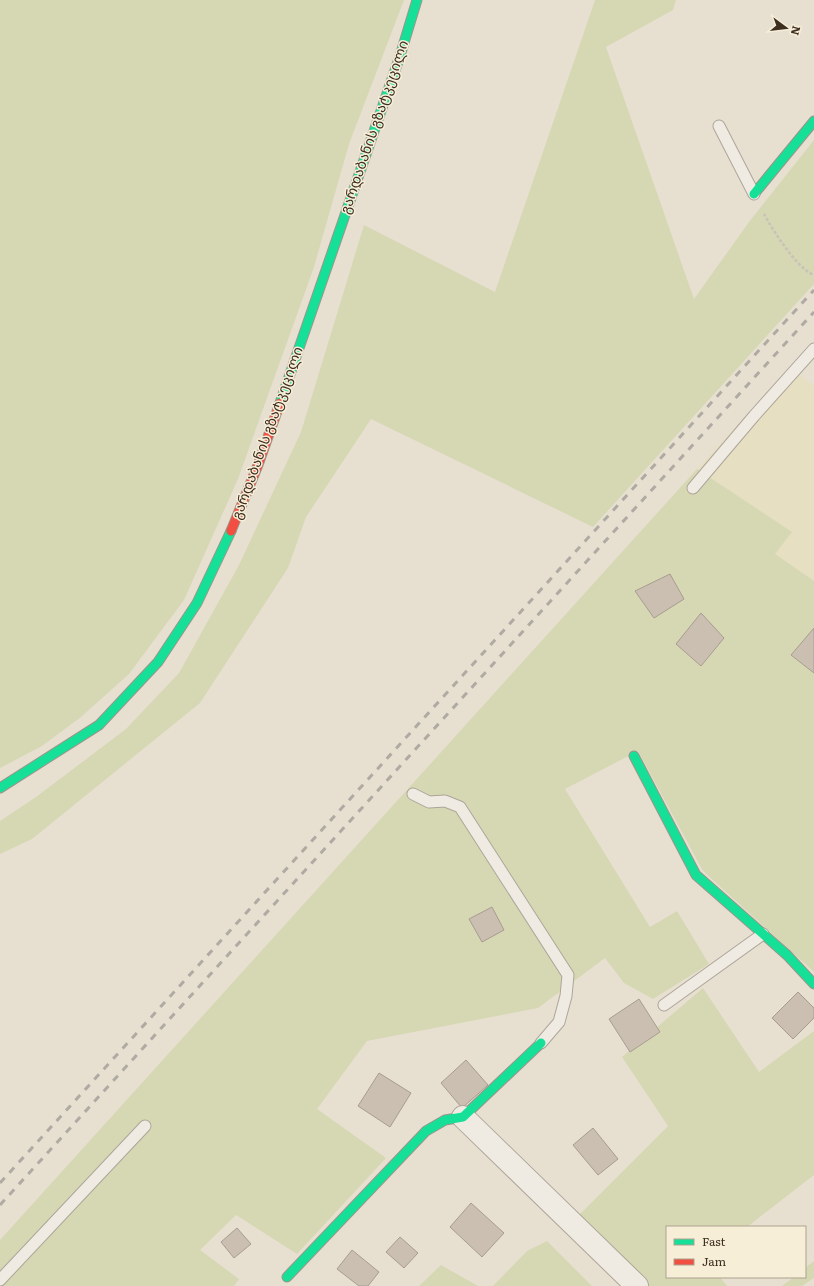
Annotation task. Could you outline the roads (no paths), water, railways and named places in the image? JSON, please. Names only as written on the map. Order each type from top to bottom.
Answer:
[{"type":"main road","name":"გარდაბანის გზატკეცილი","points":[[0,788],[99,725],[158,662],[197,603],[230,532],[258,465],[400,56],[417,0]]},
{"type":"main road","points":[[754,194],[814,121]]},
{"type":"main road","points":[[634,756],[696,874],[787,955],[814,984]]},
{"type":"main road","points":[[288,1277],[426,1131],[445,1120],[463,1117],[541,1043]]},
{"type":"street","points":[[463,1117],[637,1286]]},
{"type":"lane","points":[[719,126],[754,194]]},
{"type":"lane","points":[[693,488],[754,416],[814,349]]},
{"type":"lane","points":[[413,794],[429,802],[445,801],[460,807],[568,975],[566,996],[559,1022],[541,1043]]},
{"type":"lane","points":[[664,1005],[763,934]]},
{"type":"lane","points":[[0,1280],[145,1126]]},
{"type":"railway","points":[[0,1183],[814,290]]},
{"type":"railway","points":[[0,1205],[814,312]]}]
